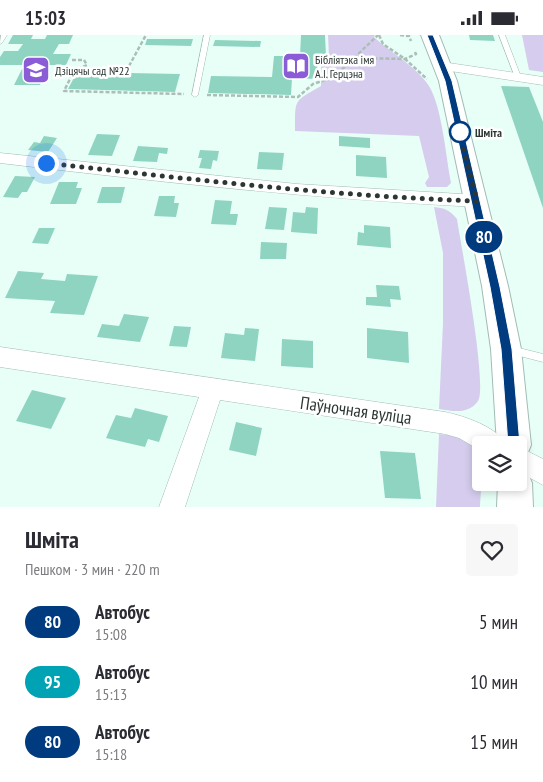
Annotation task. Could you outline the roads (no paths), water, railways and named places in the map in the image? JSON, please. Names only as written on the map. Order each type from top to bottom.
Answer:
[{"type":"main road","points":[[430,35],[448,81],[477,201],[506,349],[513,436]]},
{"type":"main road","points":[[515,491],[515,507]]},
{"type":"street","points":[[442,66],[543,81]]},
{"type":"street","points":[[0,158],[266,188],[394,198],[477,201]]},
{"type":"street","name":"Паўночная вуліца","points":[[0,357],[445,423],[464,428],[478,436]]},
{"type":"street","points":[[172,507],[213,389]]},
{"type":"street","points":[[527,464],[543,473]]},
{"type":"lane","points":[[0,42],[4,35]]},
{"type":"lane","points":[[195,95],[207,35]]},
{"type":"lane","points":[[502,35],[518,77]]},
{"type":"lane","points":[[506,349],[543,357]]},
{"type":"place","name":"Бібліятэка імя А.І. Герцэна","points":[[296,66]]},
{"type":"place","name":"Дзіцячы сад №22","points":[[36,70]]},
{"type":"place","name":"Шміта","points":[[460,132]]}]
